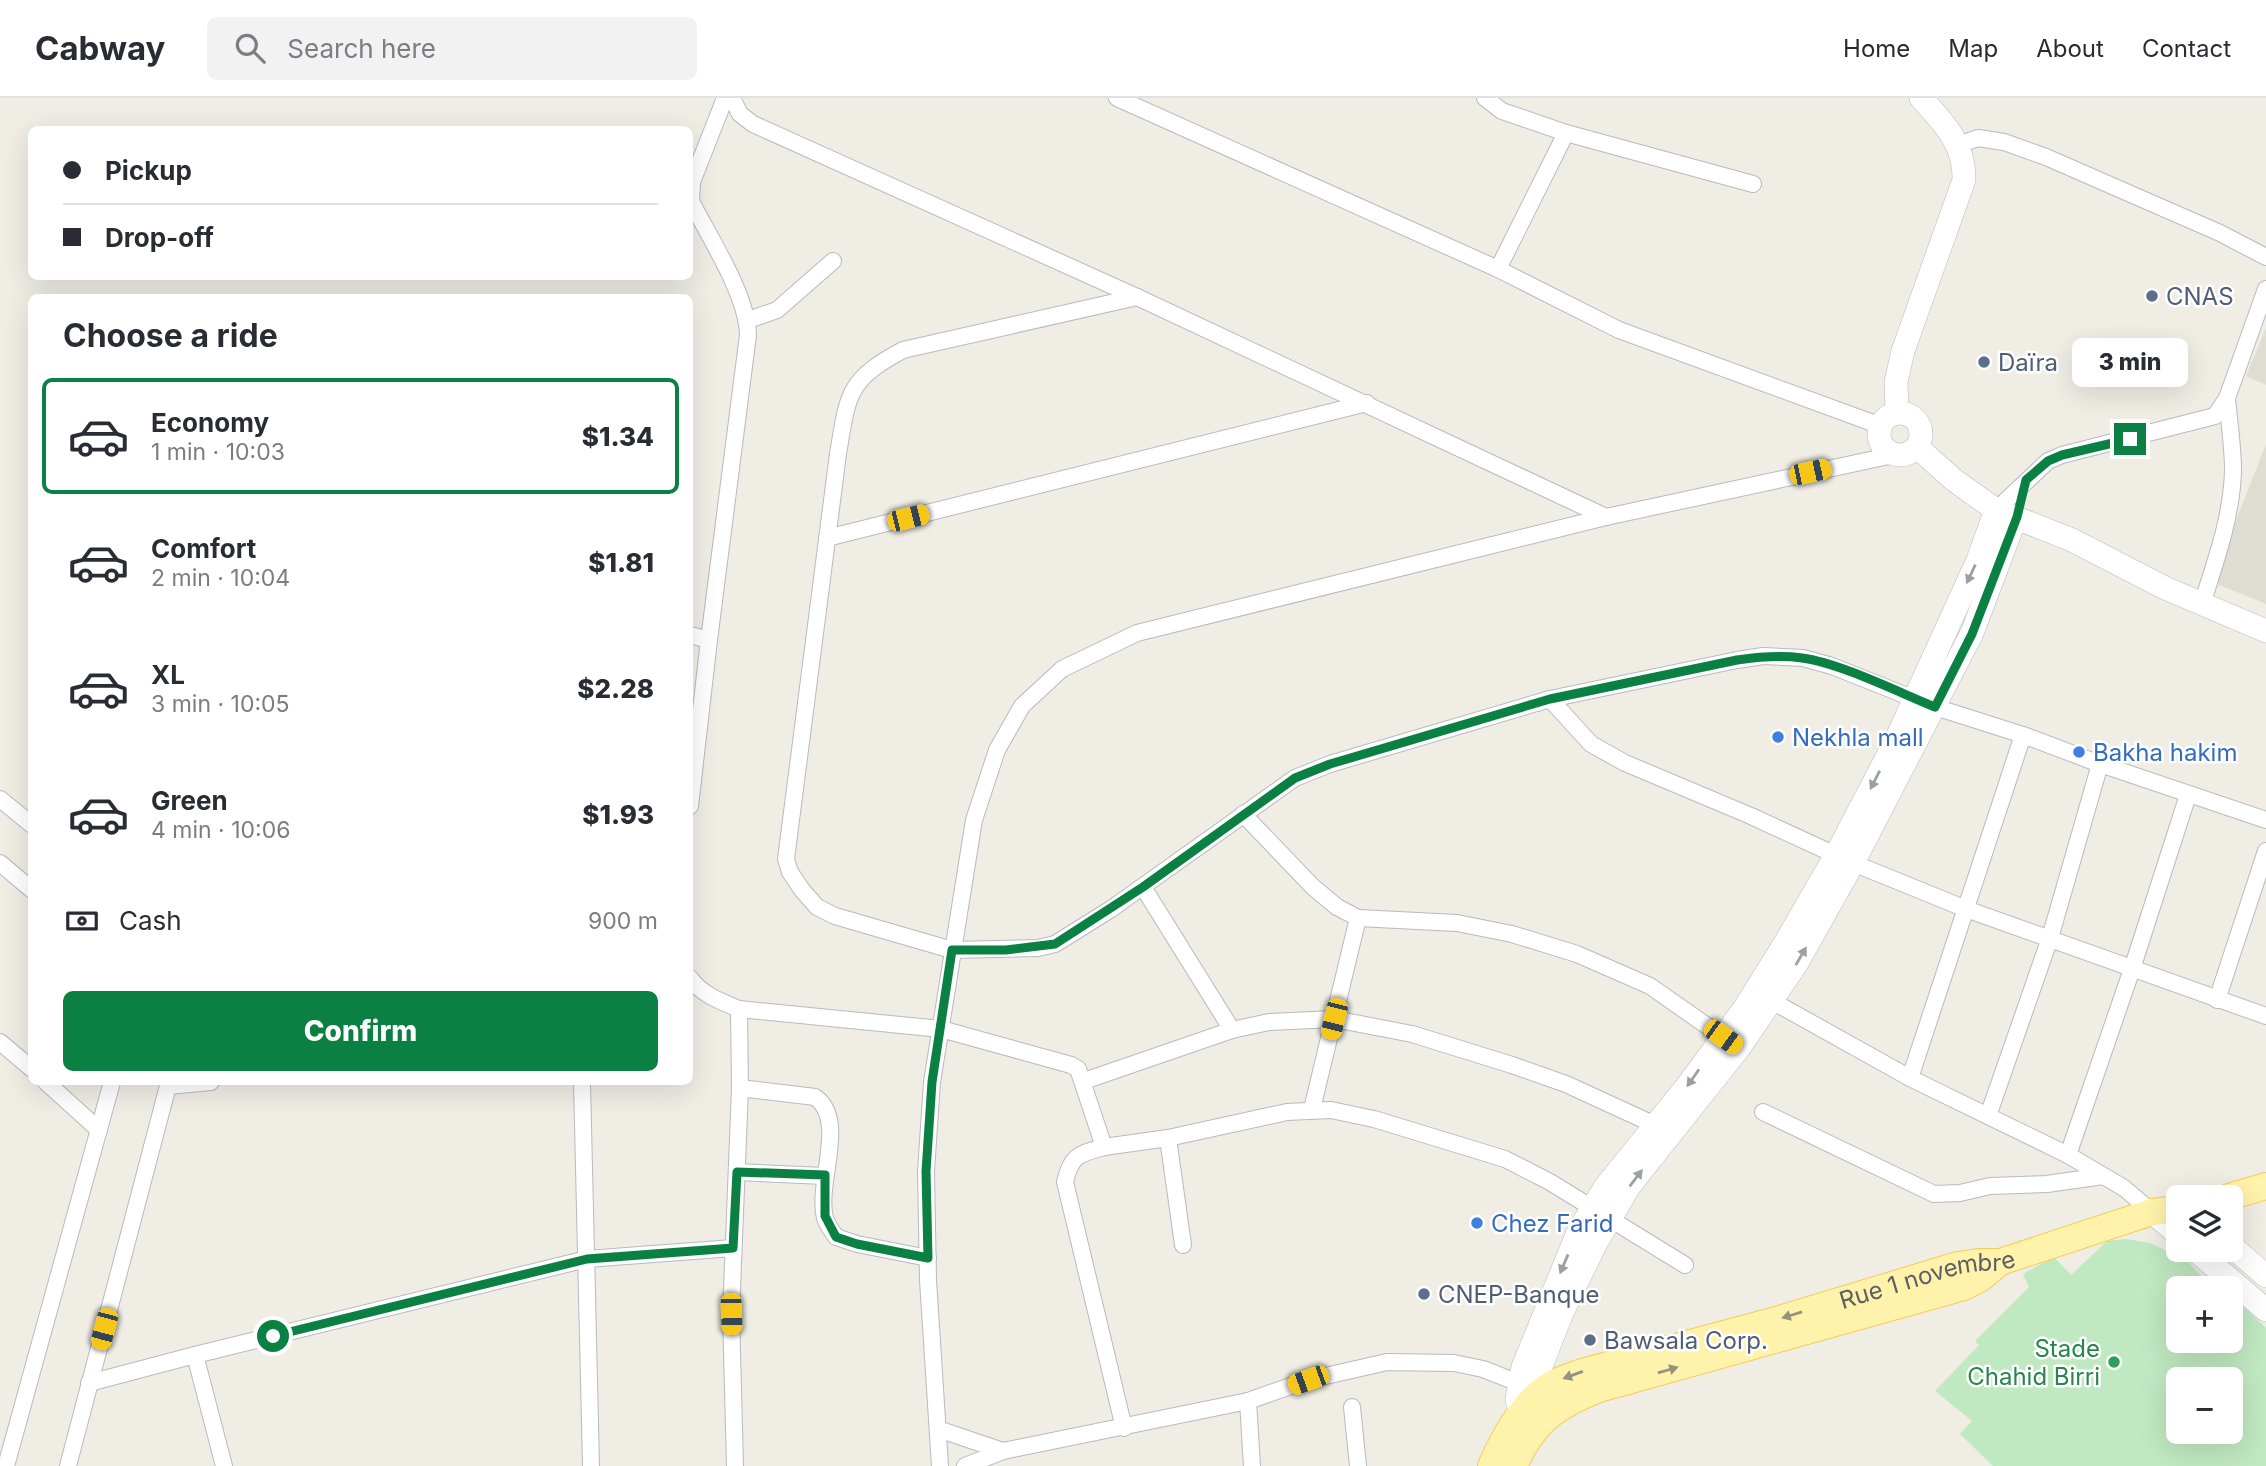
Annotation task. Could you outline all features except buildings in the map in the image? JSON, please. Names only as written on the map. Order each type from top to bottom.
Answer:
[{"type":"main road","points":[[1921,98],[1943,122],[1958,145],[1964,180],[1903,351],[1889,419],[1881,442],[1891,452],[1907,451],[2006,514],[2072,540],[2165,588],[2266,631]]},
{"type":"main road","points":[[1889,419],[1912,416],[1917,421],[1921,435],[1907,451]]},
{"type":"main road","points":[[1532,1405],[1523,1367],[1579,1230],[1601,1214],[1630,1185],[1763,996],[1844,859],[1895,742],[1972,634],[2006,514]]},
{"type":"main road","points":[[1601,1214],[1606,1186],[1684,1090],[1731,1042]]},
{"type":"main road","points":[[2243,1193],[2266,1186]]},
{"type":"main road","name":"Rue 1 novembre","points":[[1491,1466],[1532,1405],[1553,1383],[1582,1372],[1776,1320],[1958,1265],[2000,1262],[2166,1209]]},
{"type":"main road","points":[[2152,1212],[2166,1224]]},
{"type":"main road","points":[[2243,1256],[2266,1276]]},
{"type":"main road","points":[[2209,1262],[2266,1310]]},
{"type":"main road","name":"Rue 1 novembre","points":[[1514,1466],[1532,1405]]},
{"type":"street","points":[[693,179],[725,98]]},
{"type":"street","points":[[732,98],[740,114],[753,124],[1138,297],[1606,517]]},
{"type":"street","points":[[1116,98],[1498,269],[1619,330],[1889,419]]},
{"type":"street","points":[[1485,98],[1502,111],[1566,133],[1753,184]]},
{"type":"street","points":[[1498,269],[1566,133]]},
{"type":"street","points":[[1958,145],[1978,138],[2004,142],[2046,157],[2220,233],[2266,257]]},
{"type":"street","points":[[693,205],[739,295],[748,320],[693,780]]},
{"type":"street","points":[[748,320],[777,310],[834,261]]},
{"type":"street","points":[[2006,514],[2026,480],[2048,461],[2062,455],[2208,419],[2219,412],[2227,398],[2266,289]]},
{"type":"street","points":[[1138,297],[903,350],[875,365],[853,389],[845,415],[827,538],[786,859],[790,872],[817,908],[835,916],[952,950],[1006,950],[1055,944],[1143,887],[1295,778],[1330,764],[1550,699],[1763,656],[1803,658],[1832,666],[1925,703],[2266,820]]},
{"type":"street","points":[[2202,604],[2222,540],[2229,505],[2233,470],[2227,398]]},
{"type":"street","points":[[827,538],[1367,404]]},
{"type":"street","points":[[940,1466],[928,1258],[926,1171],[932,1082],[974,820],[997,750],[1022,706],[1062,669],[1137,633],[1606,517],[1907,451]]},
{"type":"street","points":[[693,636],[709,640]]},
{"type":"street","points":[[1550,699],[1591,744],[1625,763],[1966,909],[2266,1016]]},
{"type":"street","points":[[1910,1078],[2023,735]]},
{"type":"street","points":[[1988,1116],[2050,938],[2100,764]]},
{"type":"street","points":[[2068,1155],[2188,795]]},
{"type":"street","points":[[0,799],[28,822]]},
{"type":"street","points":[[1243,814],[1313,887],[1337,907],[1358,918],[1457,923],[1512,934],[1577,954],[1650,986],[1731,1042]]},
{"type":"street","points":[[2217,1000],[2266,851]]},
{"type":"street","points":[[0,863],[28,887]]},
{"type":"street","points":[[1143,887],[1232,1030]]},
{"type":"street","points":[[1312,1109],[1358,918]]},
{"type":"street","points":[[697,993],[739,1009],[941,1029],[1071,1065],[1078,1069],[1084,1081],[1104,1147]]},
{"type":"street","points":[[1763,996],[1910,1078],[2068,1155],[2124,1188],[2166,1203]]},
{"type":"street","points":[[735,1466],[731,1314],[740,1088],[739,1009]]},
{"type":"street","points":[[1084,1081],[1232,1030],[1269,1022],[1334,1019],[1412,1034],[1512,1065],[1566,1084],[1655,1125]]},
{"type":"street","points":[[0,1042],[28,1066]]},
{"type":"street","points":[[49,1085],[99,1130]]},
{"type":"street","points":[[6,1466],[112,1085]]},
{"type":"street","points":[[68,1466],[169,1085]]},
{"type":"street","points":[[582,1085],[591,1466]]},
{"type":"street","points":[[740,1088],[815,1097],[824,1103],[830,1116],[831,1127],[825,1175],[825,1216],[836,1237],[857,1244],[928,1258]]},
{"type":"street","points":[[1124,1428],[1065,1182],[1072,1160],[1079,1154],[1287,1112],[1331,1110],[1374,1119],[1505,1159],[1550,1181],[1685,1265]]},
{"type":"street","points":[[1763,1112],[1934,1194],[2103,1176]]},
{"type":"street","points":[[1168,1138],[1182,1245]]},
{"type":"street","points":[[737,1172],[825,1175]]},
{"type":"street","points":[[2124,1188],[2152,1212]]},
{"type":"street","points":[[89,1383],[587,1259],[733,1248]]},
{"type":"street","points":[[195,1355],[224,1466]]},
{"type":"street","points":[[965,1466],[1003,1451],[1248,1401],[1308,1380],[1387,1362],[1454,1363],[1483,1369],[1532,1405]]},
{"type":"street","points":[[1248,1401],[1252,1466]]},
{"type":"street","points":[[1352,1407],[1357,1466]]},
{"type":"street","points":[[938,1429],[1003,1451]]},
{"type":"shaded area","points":[[2266,328],[2266,385],[2246,376]]},
{"type":"shaded area","points":[[2266,444],[2266,604],[2212,582]]},
{"type":"green space","name":"Stade Chahid Birri","points":[[2126,1239],[2150,1243],[2166,1250],[2166,1262],[2188,1262],[2201,1276],[2166,1276],[2166,1353],[2243,1353],[2243,1306],[2266,1328],[2266,1466],[1993,1466],[1960,1434],[1972,1421],[1935,1391],[1979,1345],[1975,1341],[2029,1287],[2023,1274],[2054,1257],[2071,1275],[2107,1241]]},
{"type":"place","name":"CNAS","points":[[2152,296]]},
{"type":"place","name":"Daïra","points":[[1984,362]]},
{"type":"place","name":"Nekhla mall","points":[[1778,737]]},
{"type":"place","name":"Bakha hakim","points":[[2079,752]]},
{"type":"place","name":"Chez Farid","points":[[1477,1223]]},
{"type":"place","name":"CNEP-Banque","points":[[1424,1294]]},
{"type":"place","name":"Bawsala Corp.","points":[[1590,1340]]},
{"type":"place","name":"Stade Chahid Birri","points":[[2114,1362]]},
{"type":"route","points":[[273,1336],[587,1259],[733,1248],[737,1172],[825,1175],[825,1216],[836,1237],[857,1244],[928,1258],[926,1171],[932,1082],[952,950],[1006,950],[1055,944],[1143,887],[1295,778],[1330,764],[1550,699],[1763,656],[1803,658],[1832,666],[1935,707],[1972,634],[2017,517],[2026,480],[2048,461],[2062,455],[2130,439]]}]
